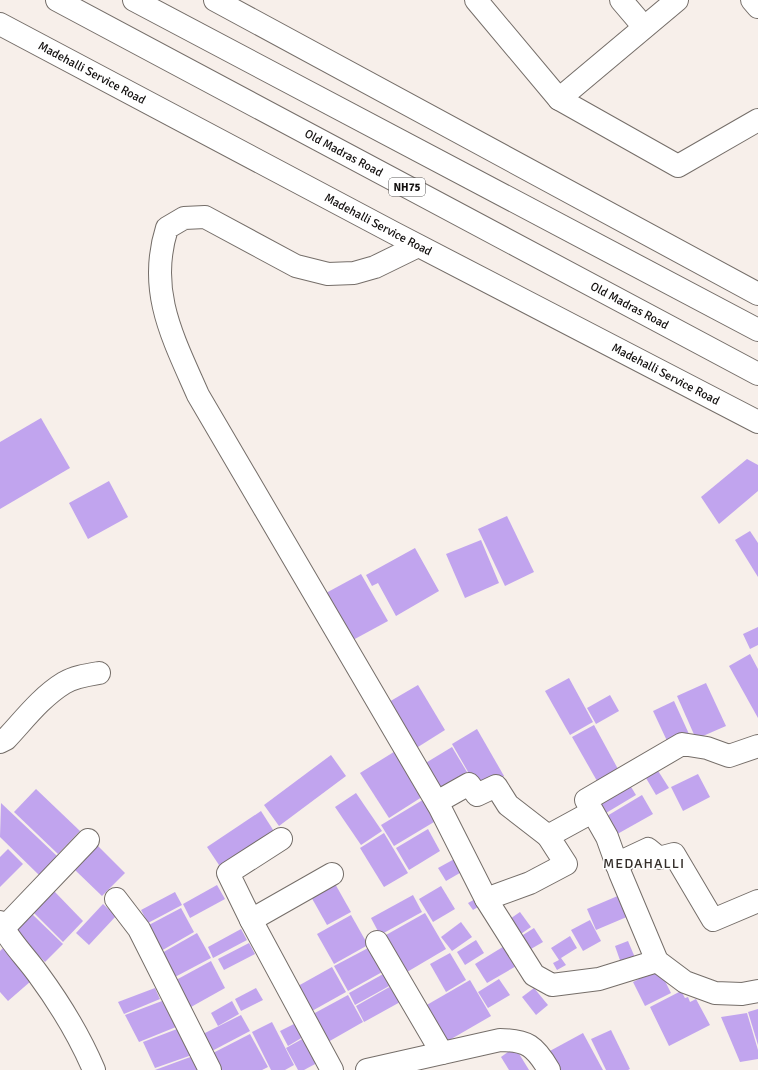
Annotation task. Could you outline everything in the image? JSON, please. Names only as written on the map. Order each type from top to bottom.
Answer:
[{"type":"main road","name":"Old Madras Road","points":[[57,0],[758,374]]},
{"type":"main road","points":[[134,0],[758,330]]},
{"type":"main road","points":[[215,0],[758,294]]},
{"type":"main road","points":[[476,0],[559,99],[678,166],[758,120]]},
{"type":"main road","points":[[621,0],[644,27]]},
{"type":"main road","points":[[559,99],[677,0]]},
{"type":"main road","points":[[752,0],[758,7]]},
{"type":"main road","name":"Madehalli Service Road","points":[[0,24],[418,246],[758,422]]},
{"type":"main road","points":[[418,246],[376,267],[354,272],[328,274],[296,266],[205,217],[184,218],[167,228],[161,247],[161,294],[169,330],[198,395],[437,802],[486,900],[534,975],[552,985],[599,980],[657,961]]},
{"type":"main road","points":[[0,742],[6,739],[48,696],[64,683],[83,675],[99,673]]},
{"type":"main road","points":[[758,746],[729,756],[707,748],[682,744],[586,800],[607,837],[616,864],[657,961],[685,982],[715,993],[742,994],[758,991]]},
{"type":"main road","points":[[437,802],[469,784],[476,795],[496,786],[508,805],[548,836],[566,864],[530,883],[486,900]]},
{"type":"main road","points":[[548,836],[592,812]]},
{"type":"main road","points":[[281,839],[228,873],[251,920],[332,1070]]},
{"type":"main road","points":[[88,840],[1,928],[39,975],[56,1000],[88,1056],[94,1070]]},
{"type":"main road","points":[[616,864],[648,849],[659,858],[674,854],[713,920],[758,901]]},
{"type":"main road","points":[[251,920],[332,874]]},
{"type":"main road","points":[[116,899],[139,929],[210,1070]]},
{"type":"main road","points":[[377,942],[442,1053]]},
{"type":"main road","points":[[377,1069],[500,1040],[519,1040],[530,1046],[549,1070]]},
{"type":"building","points":[[41,418],[70,468],[0,509],[0,442]]},
{"type":"building","points":[[747,459],[758,465],[758,491],[719,524],[701,497]]},
{"type":"building","points":[[109,481],[128,517],[88,539],[69,503]]},
{"type":"building","points":[[507,516],[534,572],[505,586],[478,529]]},
{"type":"building","points":[[750,531],[758,543],[758,577],[735,540]]},
{"type":"building","points":[[481,540],[499,583],[465,598],[446,554]]},
{"type":"building","points":[[415,548],[439,591],[396,616],[378,583],[372,586],[366,575]]},
{"type":"building","points":[[361,574],[388,621],[353,640],[326,593]]},
{"type":"building","points":[[758,627],[758,645],[750,649],[743,634]]},
{"type":"building","points":[[750,654],[758,669],[758,718],[729,666]]},
{"type":"building","points":[[569,678],[593,722],[570,735],[545,691]]},
{"type":"building","points":[[706,683],[726,726],[696,739],[677,696]]},
{"type":"building","points":[[418,685],[445,730],[410,752],[382,706]]},
{"type":"building","points":[[610,695],[619,711],[596,724],[587,708]]},
{"type":"building","points":[[674,701],[689,734],[668,743],[653,711]]},
{"type":"building","points":[[594,725],[618,769],[597,781],[572,737]]},
{"type":"building","points":[[477,729],[504,776],[479,791],[452,744]]},
{"type":"building","points":[[452,747],[470,777],[437,797],[419,767]]},
{"type":"building","points":[[397,750],[425,795],[389,818],[360,773]]},
{"type":"building","points":[[331,755],[346,776],[279,826],[264,805]]},
{"type":"building","points":[[655,766],[669,788],[656,795],[643,773]]},
{"type":"building","points":[[698,774],[710,797],[683,811],[671,787]]},
{"type":"building","points":[[628,782],[636,795],[601,816],[593,804]]},
{"type":"building","points":[[36,789],[80,831],[58,854],[14,812]]},
{"type":"building","points":[[356,793],[382,831],[361,845],[335,807]]},
{"type":"building","points":[[642,795],[653,814],[612,837],[602,819]]},
{"type":"building","points":[[426,798],[439,819],[394,846],[381,825]]},
{"type":"building","points":[[1,803],[57,856],[39,875],[0,837]]},
{"type":"building","points":[[261,811],[277,836],[223,871],[207,847]]},
{"type":"building","points":[[428,829],[440,851],[409,870],[396,848]]},
{"type":"building","points":[[384,833],[408,873],[384,887],[360,848]]},
{"type":"building","points":[[98,846],[125,873],[102,896],[75,870]]},
{"type":"building","points":[[8,849],[23,864],[0,887],[0,857]]},
{"type":"building","points":[[458,857],[465,870],[446,881],[438,868]]},
{"type":"building","points":[[334,882],[351,912],[327,925],[310,895]]},
{"type":"building","points":[[217,885],[225,899],[190,918],[183,904]]},
{"type":"building","points":[[441,886],[455,909],[433,922],[419,899]]},
{"type":"building","points":[[54,891],[83,921],[63,942],[33,912]]},
{"type":"building","points":[[175,892],[182,905],[148,923],[141,910]]},
{"type":"building","points":[[413,895],[422,912],[380,935],[371,918]]},
{"type":"building","points":[[620,895],[629,916],[596,930],[587,909]]},
{"type":"building","points":[[479,897],[483,904],[473,910],[468,903]]},
{"type":"building","points":[[103,904],[116,916],[89,945],[76,933]]},
{"type":"building","points":[[181,908],[194,932],[161,951],[147,926]]},
{"type":"building","points":[[520,912],[531,927],[515,938],[504,923]]},
{"type":"building","points":[[425,913],[446,949],[407,972],[386,935]]},
{"type":"building","points":[[32,914],[63,944],[45,962],[15,932]]},
{"type":"building","points":[[351,915],[368,945],[334,964],[317,934]]},
{"type":"building","points":[[590,920],[601,941],[583,951],[571,930]]},
{"type":"building","points":[[461,922],[472,937],[452,951],[441,937]]},
{"type":"building","points":[[534,928],[543,942],[524,953],[515,940]]},
{"type":"building","points":[[241,929],[247,940],[213,958],[208,947]]},
{"type":"building","points":[[197,933],[211,958],[173,978],[160,954]]},
{"type":"building","points":[[570,936],[577,948],[561,958],[566,965],[557,970],[553,963],[559,960],[551,948]]},
{"type":"building","points":[[476,940],[484,953],[465,965],[457,952]]},
{"type":"building","points":[[628,941],[636,960],[622,966],[615,946]]},
{"type":"building","points":[[249,943],[255,954],[224,970],[218,959]]},
{"type":"building","points":[[506,945],[518,965],[487,983],[475,964]]},
{"type":"building","points":[[370,947],[384,971],[348,991],[334,966]]},
{"type":"building","points":[[3,948],[31,981],[8,1001],[0,992],[0,951]]},
{"type":"building","points":[[450,953],[466,980],[446,992],[430,964]]},
{"type":"building","points":[[211,961],[225,988],[191,1007],[176,980]]},
{"type":"building","points":[[332,967],[346,992],[312,1011],[298,986]]},
{"type":"building","points":[[659,969],[671,993],[645,1006],[633,982]]},
{"type":"building","points":[[385,973],[391,985],[355,1005],[349,993]]},
{"type":"building","points":[[499,979],[510,995],[488,1008],[478,992]]},
{"type":"building","points":[[470,980],[491,1016],[446,1042],[425,1006]]},
{"type":"building","points":[[393,985],[402,1001],[364,1022],[356,1006]]},
{"type":"building","points":[[155,988],[160,999],[124,1014],[118,1002]]},
{"type":"building","points":[[256,988],[263,1000],[241,1011],[235,999]]},
{"type":"building","points":[[534,988],[548,1005],[536,1015],[522,997]]},
{"type":"building","points":[[681,991],[685,998],[688,997],[690,1002],[696,999],[710,1025],[669,1046],[650,1007]]},
{"type":"building","points":[[348,995],[363,1022],[328,1042],[313,1014]]},
{"type":"building","points":[[162,1001],[176,1027],[139,1042],[125,1015]]},
{"type":"building","points":[[232,1001],[239,1014],[218,1026],[211,1013]]},
{"type":"building","points":[[758,1009],[758,1045],[748,1012]]},
{"type":"building","points":[[747,1013],[758,1050],[758,1059],[740,1062],[721,1017]]},
{"type":"building","points":[[241,1015],[250,1031],[212,1051],[203,1034]]},
{"type":"building","points":[[272,1022],[294,1065],[285,1070],[271,1070],[252,1032]]},
{"type":"building","points":[[296,1023],[303,1037],[288,1046],[280,1031]]},
{"type":"building","points":[[177,1029],[192,1055],[155,1068],[143,1042]]},
{"type":"building","points":[[611,1030],[630,1069],[628,1070],[606,1070],[591,1039]]},
{"type":"building","points":[[583,1033],[603,1070],[558,1070],[548,1052]]},
{"type":"building","points":[[250,1034],[268,1067],[262,1070],[219,1070],[211,1054]]},
{"type":"building","points":[[304,1038],[317,1063],[304,1070],[298,1070],[286,1048]]},
{"type":"building","points":[[515,1047],[529,1070],[509,1070],[501,1057]]},
{"type":"building","points":[[193,1056],[199,1070],[155,1070]]},
{"type":"district","name":"MEDAHALLI","points":[[644,863]]}]
